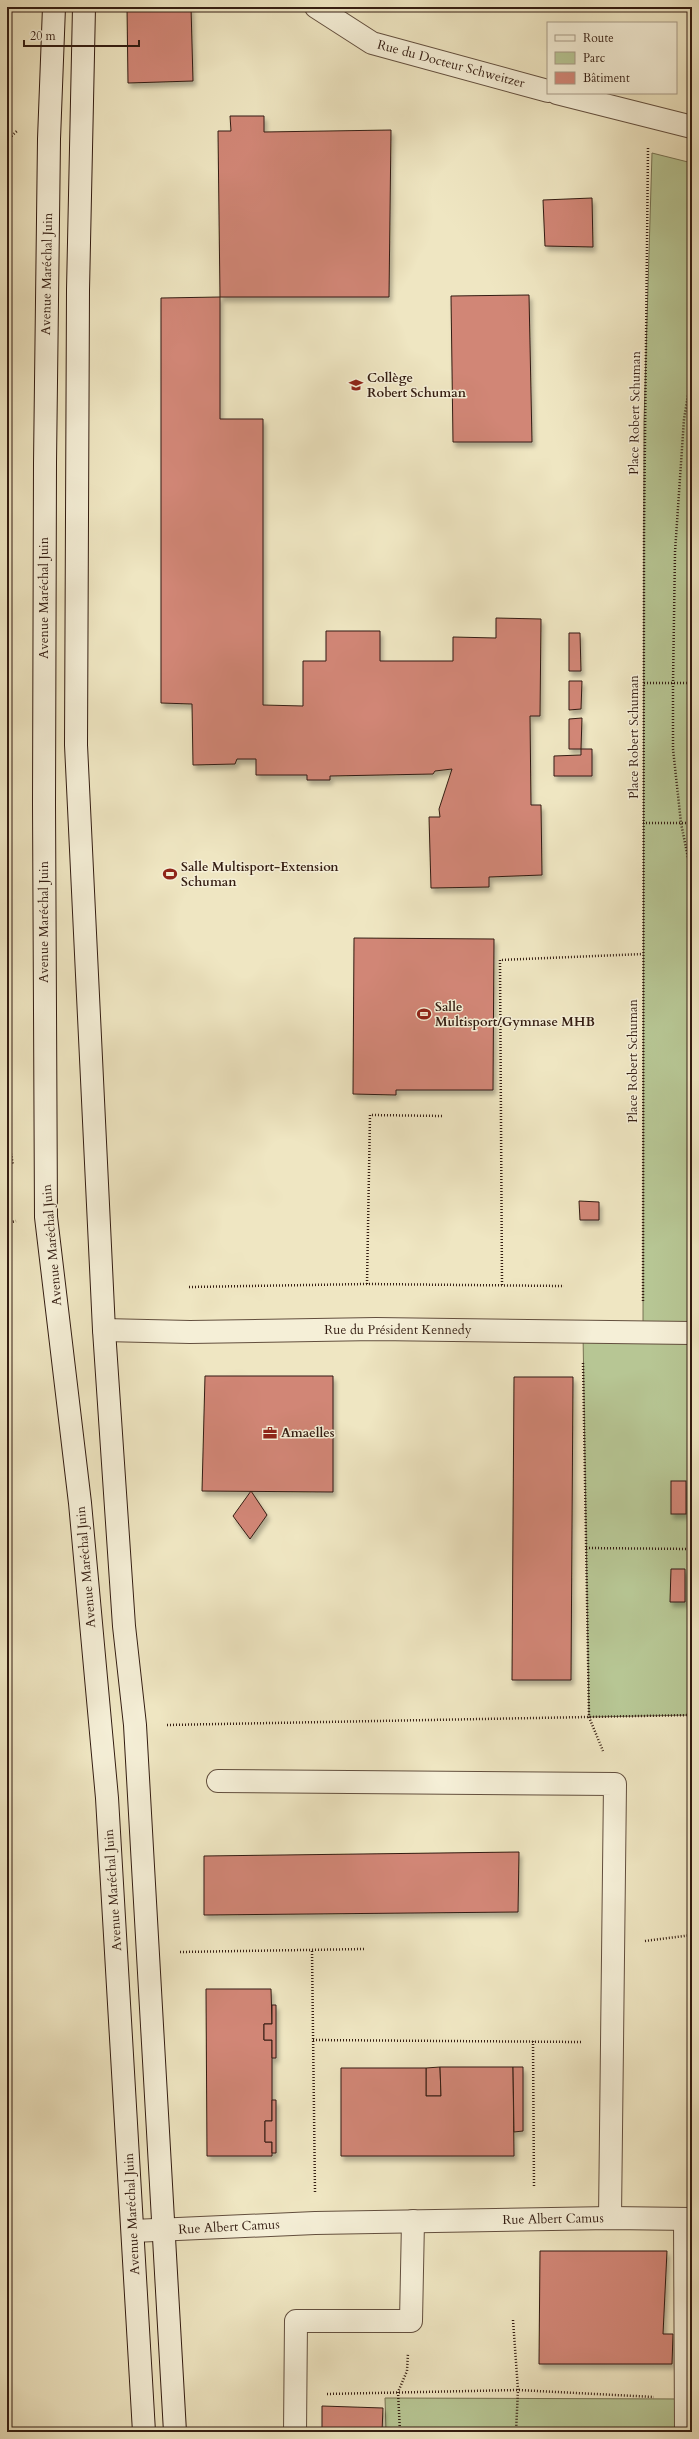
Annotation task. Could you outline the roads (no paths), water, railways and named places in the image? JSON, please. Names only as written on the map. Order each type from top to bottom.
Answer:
[{"type":"main road","name":"Avenue Maréchal Juin","points":[[54,7],[49,140],[45,463],[44,820],[46,1217],[80,1503],[106,1790],[144,2432]]},
{"type":"main road","points":[[84,7],[78,298],[76,745],[104,1330],[124,1618],[135,1725],[174,2432]]},
{"type":"main road","name":"Rue du Docteur Schweitzer","points":[[316,7],[372,43],[547,91]]},
{"type":"main road","points":[[561,94],[692,127]]},
{"type":"main road","name":"Rue du Président Kennedy","points":[[104,1330],[190,1332],[376,1329],[643,1334],[692,1333]]},
{"type":"main road","points":[[218,1781],[615,1784],[610,2218]]},
{"type":"main road","name":"Rue Albert Camus","points":[[133,2231],[315,2223],[610,2218],[687,2219]]},
{"type":"main road","points":[[295,2432],[296,2321],[411,2321],[413,2221]]},
{"type":"lane","points":[[684,2432],[683,2398],[687,2219]]},
{"type":"place","name":"Collège Robert Schuman","points":[[356,385]]},
{"type":"place","name":"Salle Multisport-Extension Schuman","points":[[170,874]]},
{"type":"place","name":"Salle Multisport/Gymnase MHB","points":[[424,1014]]},
{"type":"place","name":"Amaelles","points":[[270,1433]]}]
